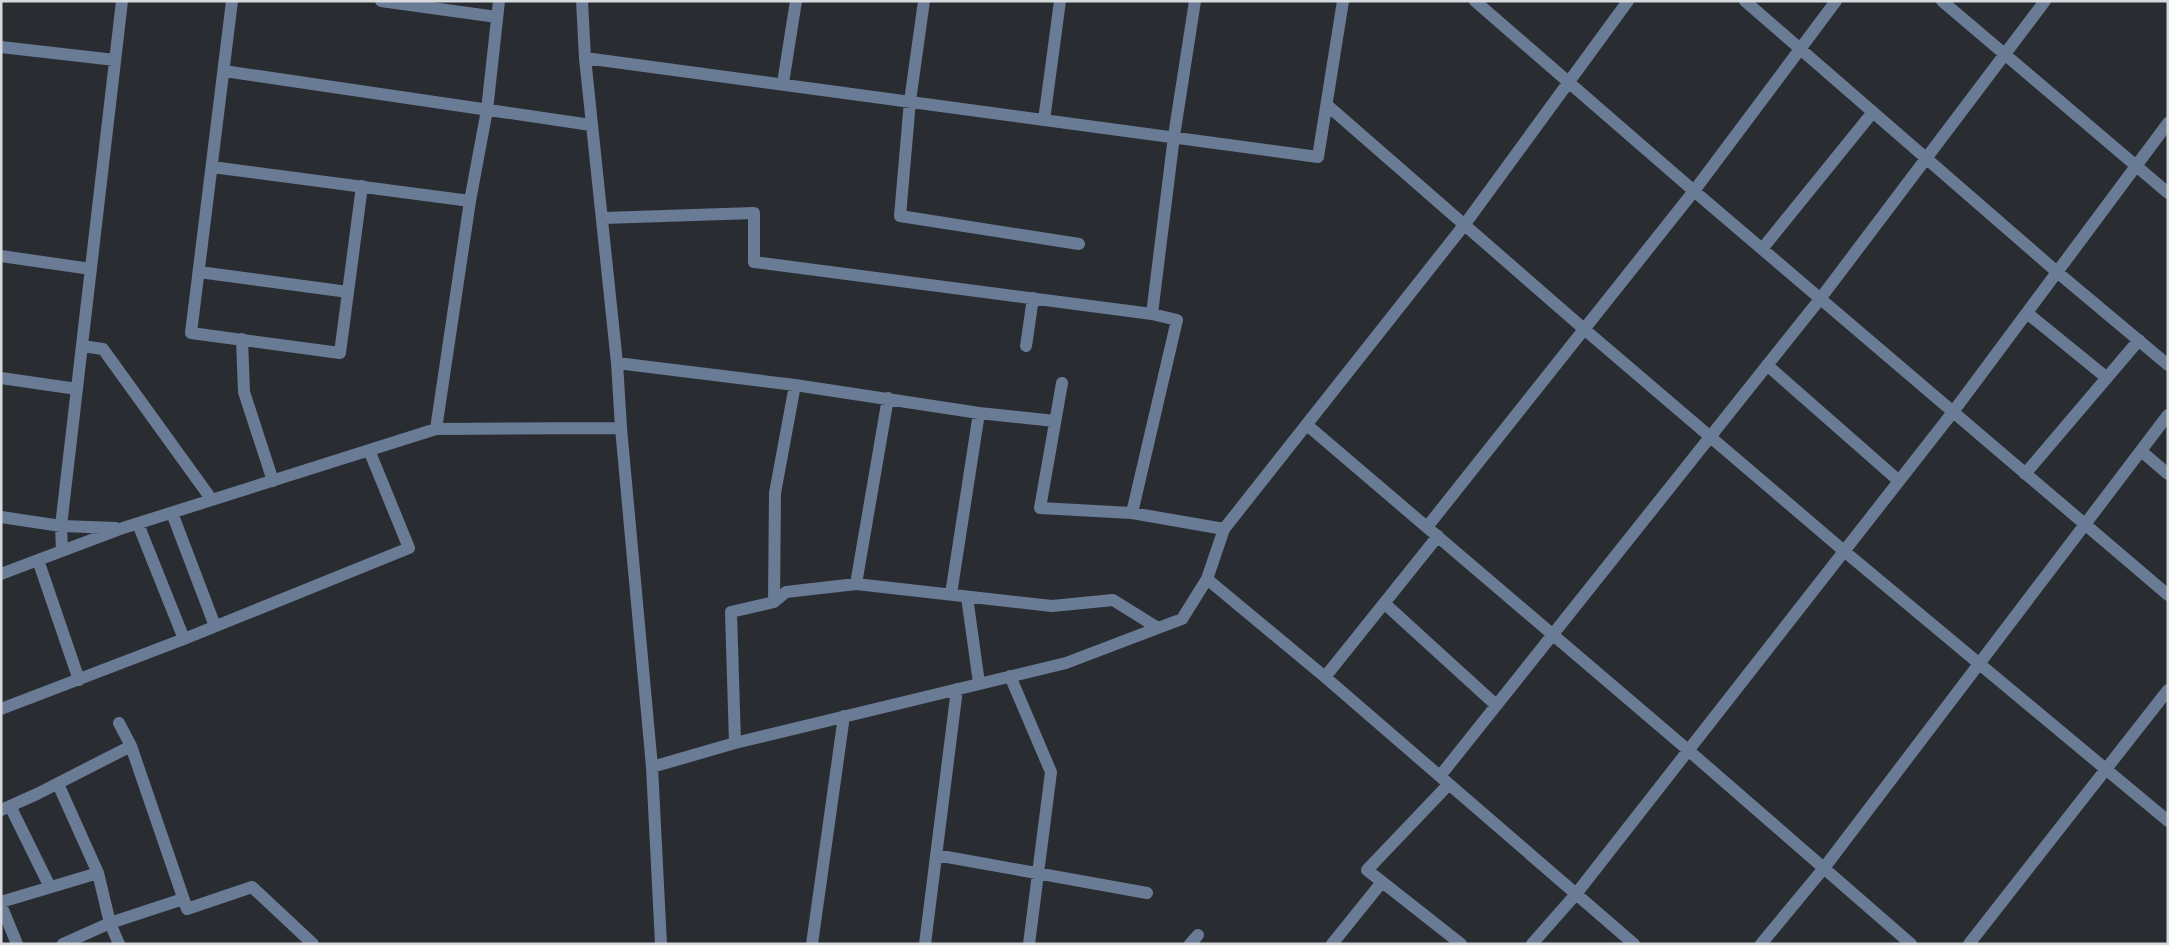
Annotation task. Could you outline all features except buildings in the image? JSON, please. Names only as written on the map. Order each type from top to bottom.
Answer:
[{"type":"street","points":[[62,551],[62,526],[122,1]]},
{"type":"street","points":[[232,1],[191,332],[340,353],[362,186]]},
{"type":"street","points":[[381,1],[498,17]]},
{"type":"street","points":[[436,429],[470,201],[487,110],[499,1]]},
{"type":"street","points":[[582,1],[591,125],[603,218],[617,363],[621,428],[652,766],[661,944]]},
{"type":"street","points":[[783,83],[796,1]]},
{"type":"street","points":[[924,1],[910,101],[900,216],[1079,244]]},
{"type":"street","points":[[1044,120],[1060,1]]},
{"type":"street","points":[[1152,314],[1174,136],[1195,1]]},
{"type":"street","points":[[585,58],[783,83],[1318,157],[1343,1]]},
{"type":"street","points":[[1475,1],[1694,191],[2168,595]]},
{"type":"street","points":[[652,766],[735,742],[1066,662],[1182,619],[1207,579],[1224,529],[1465,224],[1628,1]]},
{"type":"street","points":[[1745,1],[2057,272],[2168,365]]},
{"type":"street","points":[[1427,527],[1694,191],[1836,1]]},
{"type":"street","points":[[1942,1],[2168,193]]},
{"type":"street","points":[[1461,944],[1367,870],[1444,780],[1496,706],[1552,634],[1820,299],[2045,1]]},
{"type":"street","points":[[1,47],[115,60]]},
{"type":"street","points":[[224,71],[591,125]]},
{"type":"street","points":[[1327,105],[1710,437],[2168,821]]},
{"type":"street","points":[[1762,249],[1873,112]]},
{"type":"street","points":[[1532,944],[1576,894],[1953,412],[2168,123]]},
{"type":"street","points":[[212,167],[470,201]]},
{"type":"street","points":[[603,218],[754,212],[754,262],[1152,314],[1177,320],[1132,512]]},
{"type":"street","points":[[1,256],[91,269]]},
{"type":"street","points":[[199,272],[348,292]]},
{"type":"street","points":[[1026,346],[1033,298]]},
{"type":"street","points":[[2027,313],[2107,378]]},
{"type":"street","points":[[242,339],[244,392],[273,481]]},
{"type":"street","points":[[2025,474],[2139,340]]},
{"type":"street","points":[[82,346],[103,349],[212,500]]},
{"type":"street","points":[[617,363],[795,385],[980,413],[1055,421]]},
{"type":"street","points":[[1767,365],[1899,481]]},
{"type":"street","points":[[1,378],[77,389]]},
{"type":"street","points":[[1062,383],[1040,508],[1132,512],[1224,529]]},
{"type":"street","points":[[774,602],[775,493],[795,385]]},
{"type":"street","points":[[856,584],[888,398]]},
{"type":"street","points":[[951,594],[980,413]]},
{"type":"street","points":[[1760,944],[1824,868],[2168,415]]},
{"type":"street","points":[[1307,426],[1688,750],[1911,944]]},
{"type":"street","points":[[1,574],[122,528],[436,429],[621,428]]},
{"type":"street","points":[[2,707],[79,680],[410,548],[369,450]]},
{"type":"street","points":[[2140,451],[2168,474]]},
{"type":"street","points":[[172,513],[215,626]]},
{"type":"street","points":[[1,517],[62,526],[122,528]]},
{"type":"street","points":[[138,524],[184,639]]},
{"type":"street","points":[[1325,677],[1438,536]]},
{"type":"street","points":[[38,560],[79,680]]},
{"type":"street","points":[[1207,579],[1325,677],[1634,944]]},
{"type":"street","points":[[735,742],[731,612],[774,602],[786,592],[856,584],[1052,606],[1114,600],[1158,628]]},
{"type":"street","points":[[967,597],[978,683]]},
{"type":"street","points":[[1384,603],[1496,706]]},
{"type":"street","points":[[1010,676],[1051,772],[1029,944]]},
{"type":"street","points":[[925,944],[957,689]]},
{"type":"street","points":[[1969,944],[2168,690]]},
{"type":"street","points":[[813,944],[844,716]]},
{"type":"street","points":[[119,723],[131,746],[187,909],[252,887],[313,944]]},
{"type":"street","points":[[50,888],[5,808],[58,784],[131,746]]},
{"type":"street","points":[[58,784],[98,873],[110,923],[119,944]]},
{"type":"street","points":[[936,855],[1147,893]]},
{"type":"street","points":[[18,944],[1,904],[98,873]]},
{"type":"street","points":[[1332,944],[1382,882]]},
{"type":"street","points":[[63,944],[110,923],[183,900]]}]
